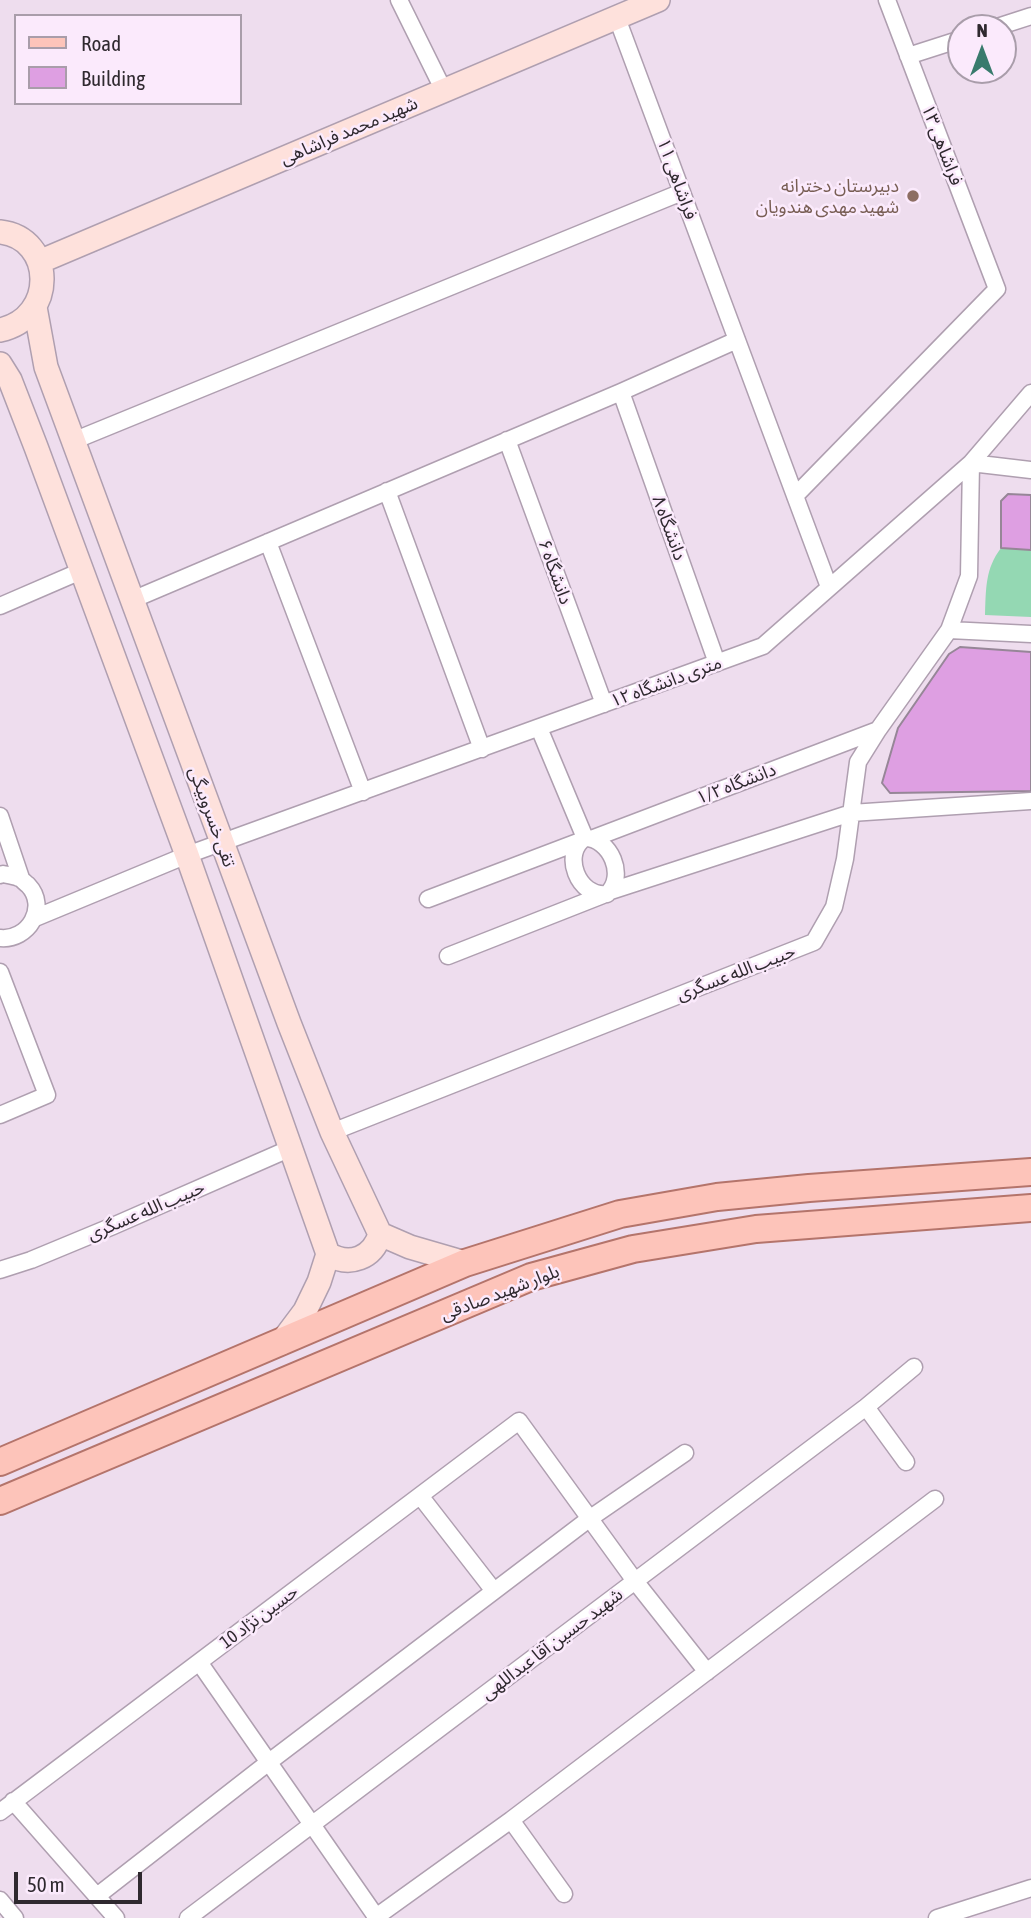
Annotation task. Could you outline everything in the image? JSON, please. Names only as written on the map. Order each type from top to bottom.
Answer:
[{"type":"main road","name":"شهید محمد فراشاهی","points":[[39,262],[658,0]]},
{"type":"main road","points":[[0,220],[10,235],[31,248],[43,277],[41,293],[35,307],[25,319],[11,328],[0,330]]},
{"type":"main road","name":"تقی خسروبیگی","points":[[35,307],[46,367],[222,843],[332,1132],[380,1234]]},
{"type":"main road","name":"تقی خسروبیگی","points":[[0,363],[14,391],[187,855],[328,1254]]},
{"type":"main road","name":"بلوار شهید صادقی","points":[[0,1462],[465,1263],[620,1214],[717,1198],[809,1188],[1031,1172]]},
{"type":"main road","name":"بلوار شهید صادقی","points":[[0,1501],[531,1277],[633,1249],[756,1229],[1031,1209]]},
{"type":"main road","points":[[281,1343],[305,1311],[319,1282],[328,1254],[344,1261],[360,1258],[373,1248],[380,1234],[410,1247],[465,1263]]},
{"type":"street","points":[[399,0],[444,91]]},
{"type":"street","name":"فراشاهی ۱۳","points":[[795,496],[997,289],[887,0]]},
{"type":"street","name":"فراشاهی ۱۱","points":[[617,18],[829,587]]},
{"type":"street","points":[[908,56],[947,43]]},
{"type":"street","points":[[74,441],[682,192]]},
{"type":"street","points":[[132,600],[737,340]]},
{"type":"street","name":"دانشگاه ۸","points":[[621,392],[717,663]]},
{"type":"street","name":"۱۲ متری دانشگاه","points":[[0,938],[3,940],[23,934],[35,918],[187,855],[763,646],[971,463],[1031,393]]},
{"type":"street","name":"دانشگاه ۶","points":[[507,440],[604,704]]},
{"type":"street","points":[[971,463],[1031,470]]},
{"type":"street","name":"حبیب الله عسگری","points":[[332,1132],[814,942],[834,907],[845,859],[858,762],[949,630],[968,576],[971,463]]},
{"type":"street","points":[[387,491],[482,749]]},
{"type":"street","points":[[268,542],[363,792]]},
{"type":"street","points":[[0,606],[81,571]]},
{"type":"street","points":[[949,630],[1031,634]]},
{"type":"street","points":[[539,728],[586,839],[607,847],[612,855],[615,876],[607,893]]},
{"type":"street","name":"دانشگاه ۱/۲","points":[[428,899],[878,730]]},
{"type":"street","points":[[448,956],[607,893],[851,813],[1031,801]]},
{"type":"street","points":[[0,816],[21,878],[34,892],[37,905],[35,918]]},
{"type":"street","points":[[586,839],[574,857],[579,880],[595,894],[607,893]]},
{"type":"street","points":[[0,875],[21,878]]},
{"type":"street","points":[[0,972],[7,1011],[47,1095],[0,1115]]},
{"type":"street","name":"حبیب الله عسگری","points":[[0,1270],[66,1245],[291,1148]]},
{"type":"street","name":"شهید حسین آقا عبداللهی","points":[[188,1918],[866,1407],[914,1367]]},
{"type":"street","points":[[866,1407],[906,1462]]},
{"type":"street","name":"حسین نژاد 10","points":[[0,1812],[519,1421],[589,1519]]},
{"type":"street","points":[[97,1896],[589,1519],[685,1453]]},
{"type":"street","points":[[421,1497],[494,1591]]},
{"type":"street","points":[[199,1662],[377,1918],[935,1499]]},
{"type":"street","points":[[589,1519],[707,1672]]},
{"type":"street","points":[[13,1801],[116,1918]]},
{"type":"street","points":[[511,1820],[564,1894]]},
{"type":"street","points":[[937,1918],[1031,1888]]},
{"type":"street","points":[[0,1900],[15,1918]]},
{"type":"green space","points":[[1001,548],[1031,550],[1031,617],[985,615],[989,572]]},
{"type":"building","points":[[1008,494],[1031,495],[1031,550],[1001,548],[1001,501]]},
{"type":"building","points":[[960,647],[1031,652],[1031,791],[890,793],[882,783],[898,728],[949,654]]},
{"type":"place","name":"دبیرستان دخترانه شهید مهدی هندویان","points":[[913,196]]}]
